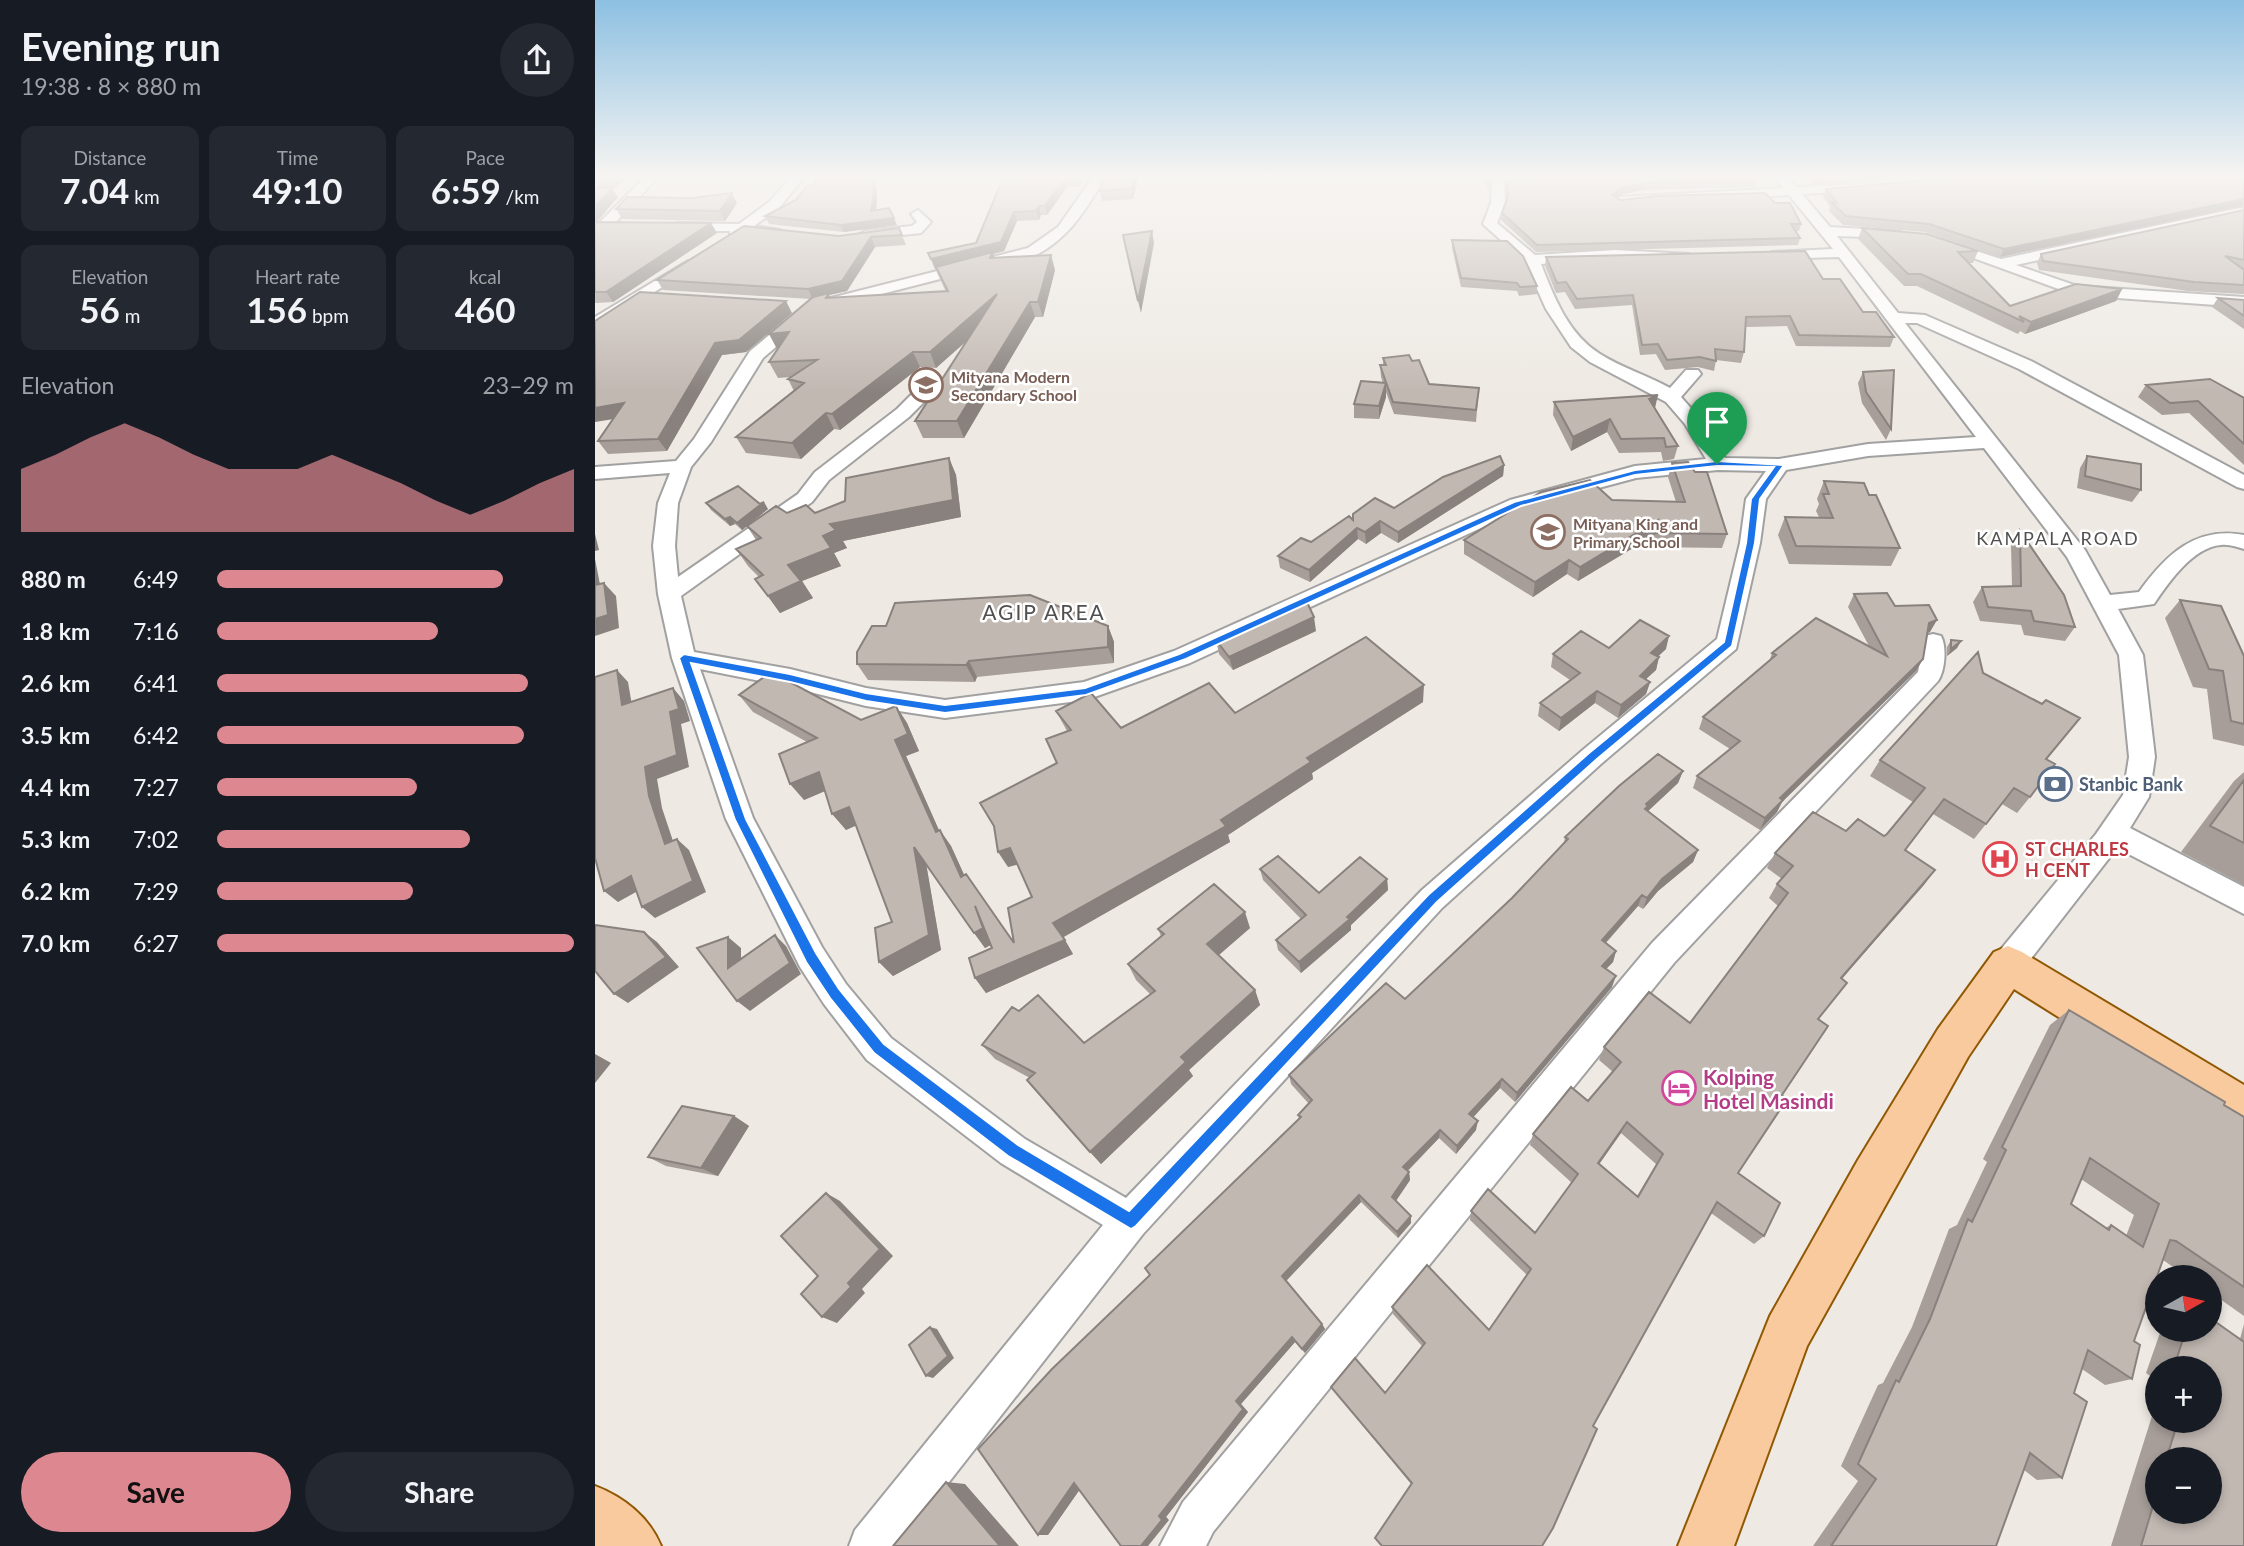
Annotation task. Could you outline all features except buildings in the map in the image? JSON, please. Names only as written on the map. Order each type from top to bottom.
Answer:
[{"type":"main road","points":[[1706,1546],[1787,1333],[1900,1132],[1954,1043],[2008,964],[2244,1109]]},
{"type":"street","points":[[788,303],[813,307],[1039,248]]},
{"type":"street","points":[[1518,248],[1532,260],[1557,314],[1585,352],[1671,397],[1705,438],[1717,464]]},
{"type":"street","points":[[1838,248],[2077,555],[2131,654],[2142,757],[2136,797],[2112,832],[2008,964]]},
{"type":"street","points":[[1951,248],[2075,290],[2244,302]]},
{"type":"street","points":[[2000,264],[2073,248]]},
{"type":"street","points":[[1755,256],[1841,253]]},
{"type":"street","points":[[1532,260],[1615,254],[1703,257]]},
{"type":"street","points":[[595,324],[698,259]]},
{"type":"street","points":[[642,296],[664,298]]},
{"type":"street","points":[[813,307],[756,355],[702,442],[682,466],[668,503],[664,547],[669,594],[684,658],[740,820],[811,957],[835,994],[879,1049],[1013,1151],[1131,1221]]},
{"type":"street","points":[[1892,318],[1919,318],[2025,365],[2244,483]]},
{"type":"street","points":[[1671,397],[1692,374]]},
{"type":"street","points":[[669,594],[805,498],[822,476],[903,413],[933,383]]},
{"type":"street","points":[[684,658],[790,678],[866,697],[945,709],[1086,691],[1194,652],[1517,504],[1635,472],[1717,464],[1779,465],[1868,450],[1989,442]]},
{"type":"street","points":[[871,1546],[1131,1221],[1432,899],[1593,756],[1728,643],[1750,543],[1756,499],[1779,465]]},
{"type":"street","points":[[595,473],[682,466]]},
{"type":"street","points":[[2105,603],[2146,599],[2157,582],[2201,544],[2234,540],[2244,527]]},
{"type":"street","points":[[1182,1546],[1198,1517],[1663,953],[1930,675],[1933,642]]},
{"type":"street","points":[[2112,832],[2244,901]]},
{"type":"place","name":"Mityana Modern Secondary School","points":[[926,385]]},
{"type":"place","name":"Mityana King and Primary School","points":[[1548,532]]},
{"type":"place","name":"Stanbic Bank","points":[[2055,784]]},
{"type":"place","name":"ST CHARLES H CENT","points":[[2000,859]]},
{"type":"place","name":"Kolping Hotel Masindi","points":[[1679,1088]]},
{"type":"district","name":"KAMPALA ROAD","points":[[2058,538]]},
{"type":"district","name":"AGIP AREA","points":[[1044,611]]},
{"type":"route","points":[[1717,464],[1779,465],[1756,499],[1750,543],[1728,643],[1593,756],[1432,899],[1131,1221],[1013,1151],[879,1049],[835,994],[811,957],[740,820],[684,658],[790,678],[866,697],[945,709],[1086,691],[1182,657],[1301,605],[1517,504],[1635,472],[1717,464]]}]
